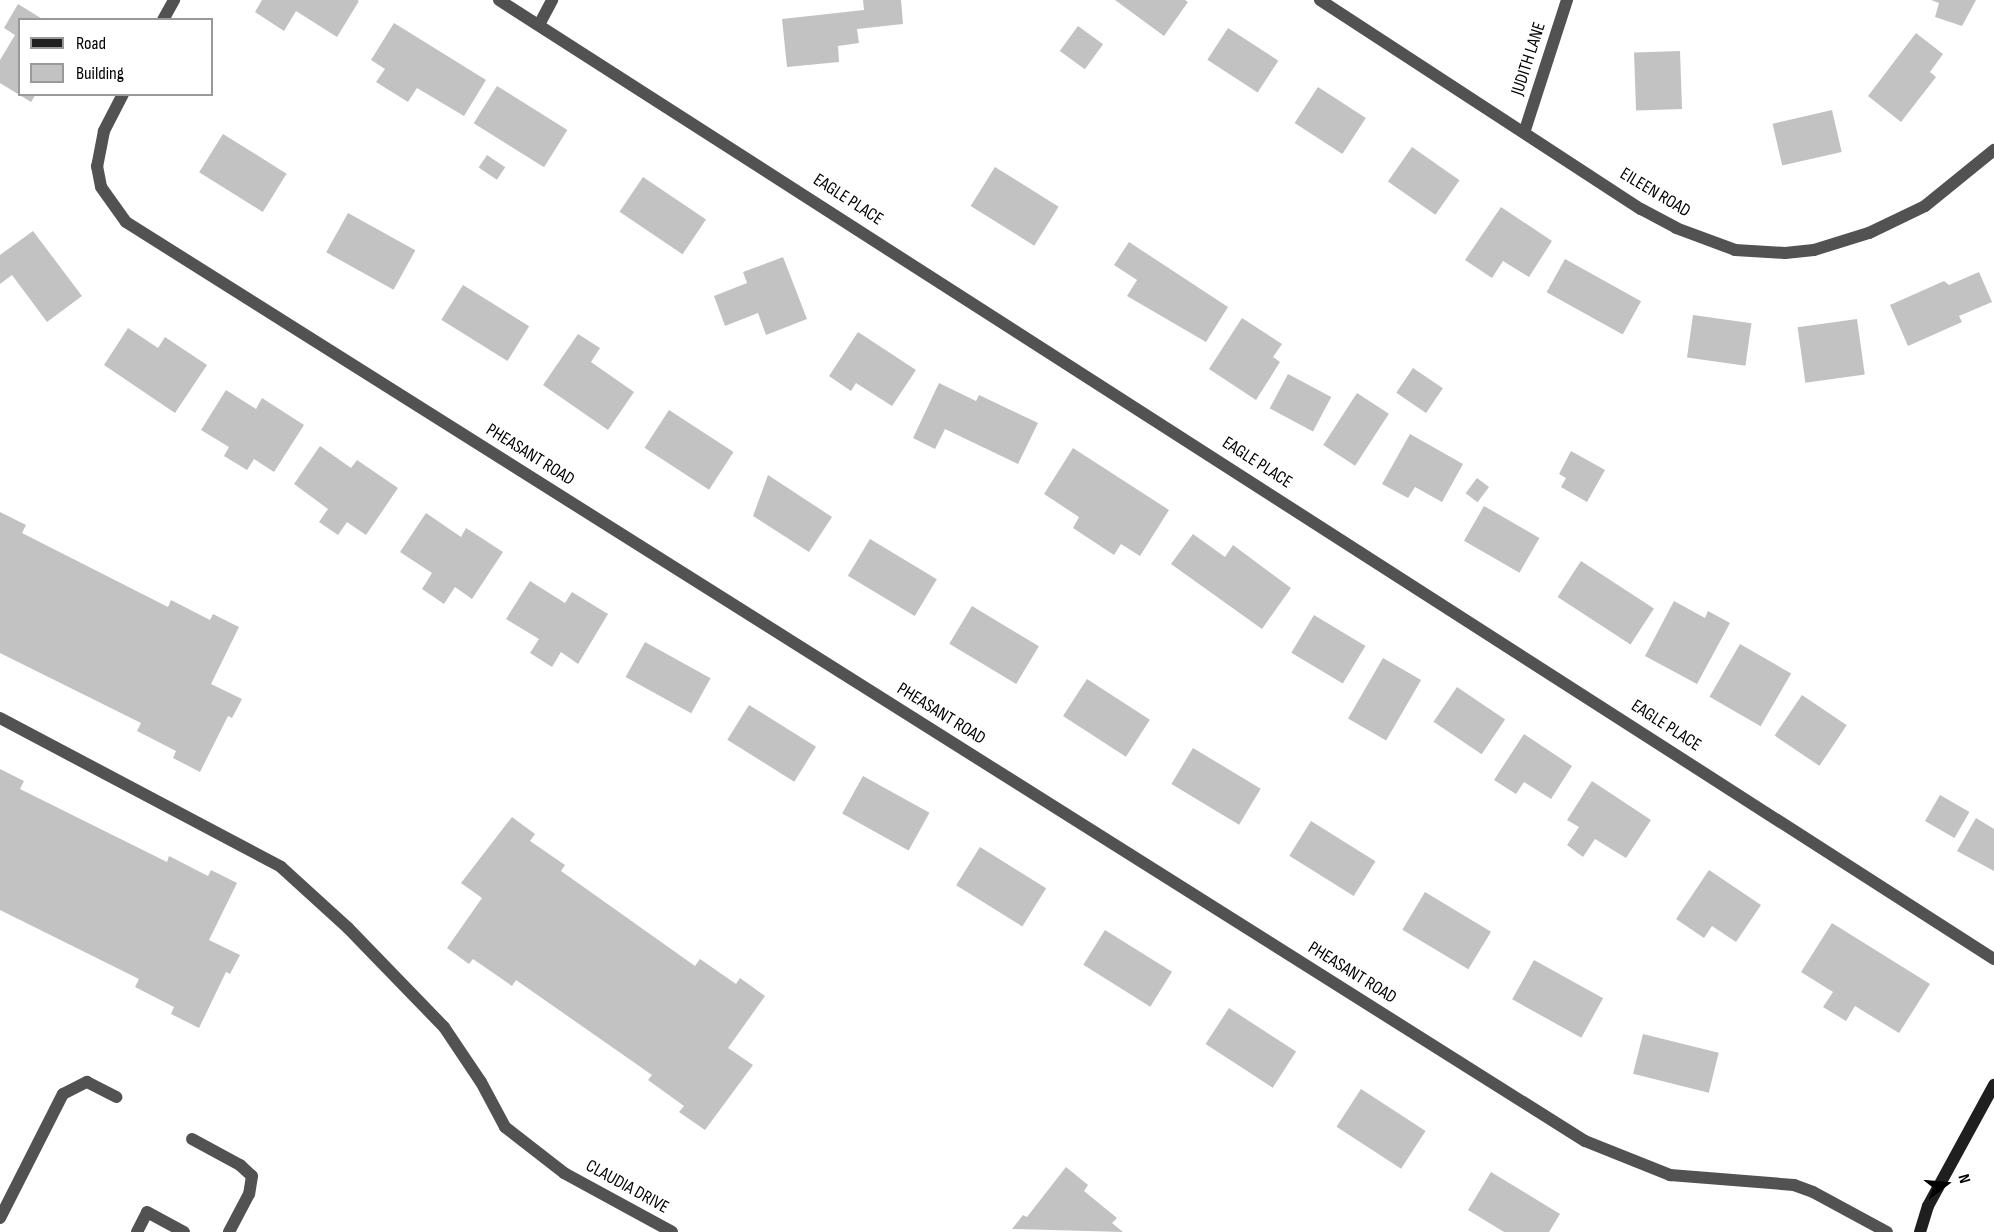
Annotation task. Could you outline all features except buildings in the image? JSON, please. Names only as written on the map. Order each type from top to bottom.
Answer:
[{"type":"main road","points":[[1920,1232],[1928,1206],[1994,1085]]},
{"type":"street","points":[[164,18],[174,0]]},
{"type":"street","name":"EAGLE PLACE","points":[[499,0],[540,23],[1994,959]]},
{"type":"street","points":[[540,23],[552,0]]},
{"type":"street","name":"EILEEN ROAD","points":[[1320,0],[1676,228],[1735,250],[1761,253],[1814,250],[1869,233],[1934,200],[1994,150]]},
{"type":"street","name":"JUDITH LANE","points":[[1525,130],[1567,0]]},
{"type":"street","name":"PHEASANT ROAD","points":[[122,96],[104,131],[97,166],[101,187],[126,222],[1585,1141],[1670,1175],[1794,1185],[1887,1232]]},
{"type":"street","name":"CLAUDIA DRIVE","points":[[0,718],[280,867],[348,928],[444,1027],[481,1082],[505,1127],[564,1173],[672,1232]]},
{"type":"street","points":[[0,1218],[63,1094],[87,1082],[116,1097]]},
{"type":"street","points":[[192,1139],[240,1165],[252,1176],[249,1194],[229,1232]]},
{"type":"street","points":[[137,1232],[147,1212],[184,1232]]}]
